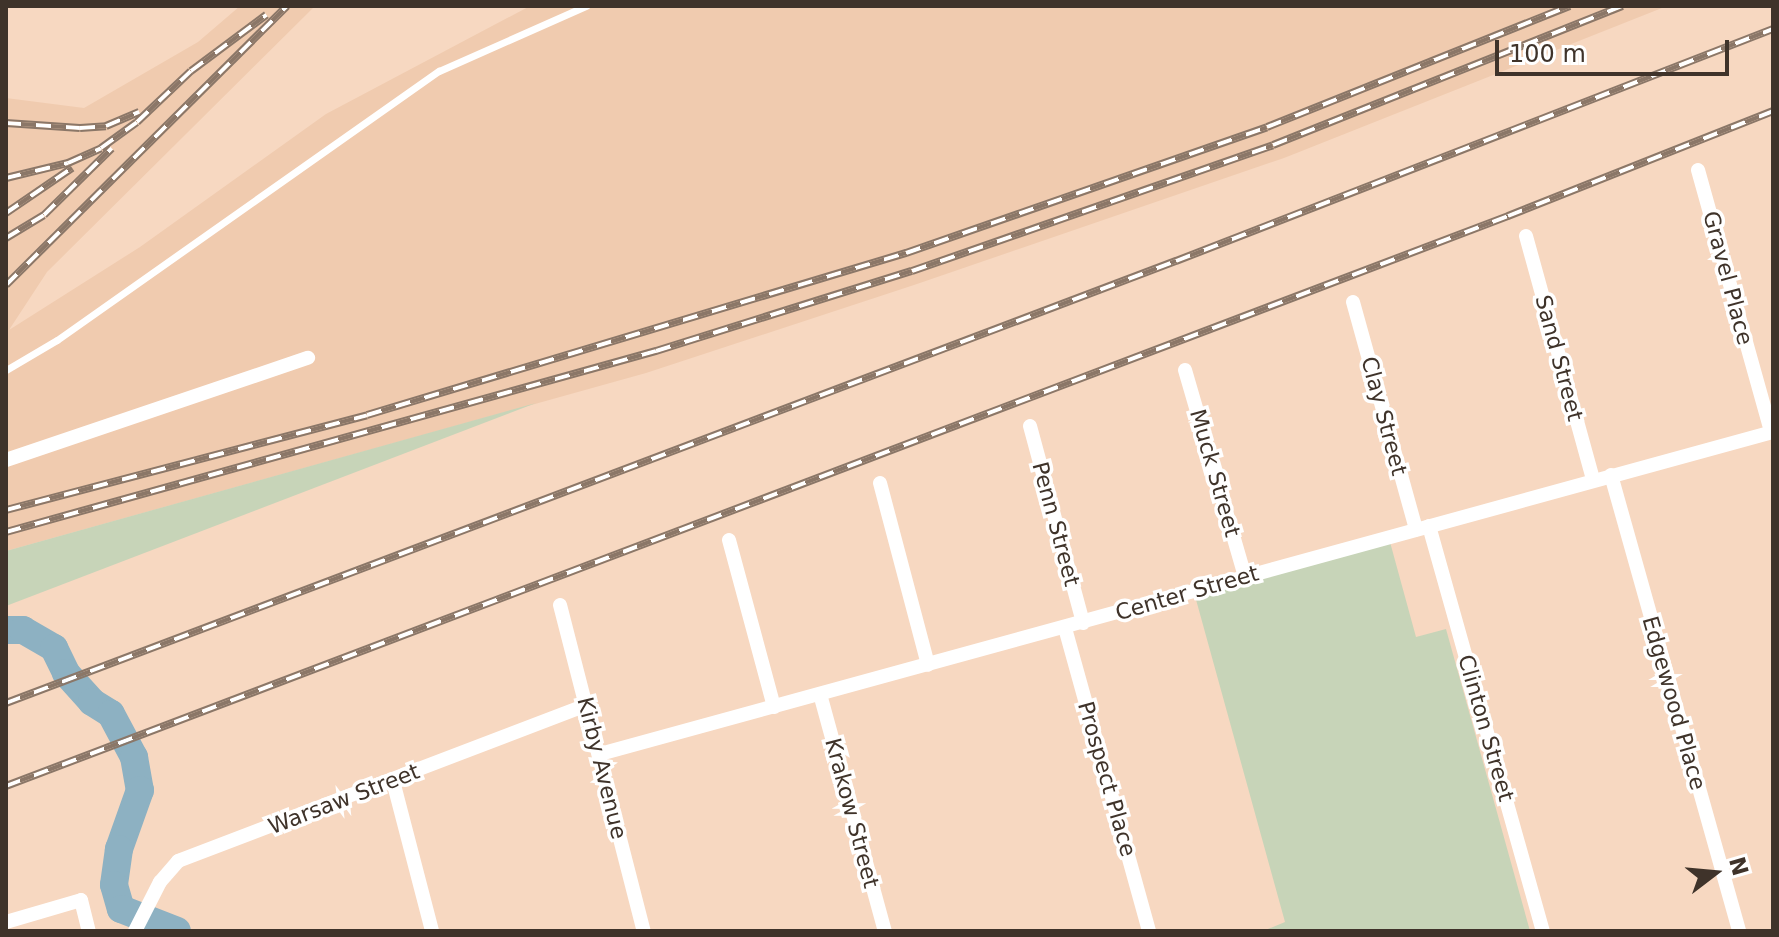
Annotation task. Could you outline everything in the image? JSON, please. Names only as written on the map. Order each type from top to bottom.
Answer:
[{"type":"street","name":"Gravel Place","points":[[1698,170],[1772,432]]},
{"type":"street","name":"Sand Street","points":[[1526,236],[1593,480]]},
{"type":"street","name":"Clay Street","points":[[1353,302],[1422,528]]},
{"type":"street","points":[[6,460],[308,358]]},
{"type":"street","name":"Muck Street","points":[[1185,370],[1245,577]]},
{"type":"street","name":"Penn Street","points":[[1030,426],[1083,623]]},
{"type":"street","name":"Center Street","points":[[600,754],[1772,432]]},
{"type":"street","name":"Edgewood Place","points":[[1611,475],[1739,931]]},
{"type":"street","points":[[880,483],[928,665]]},
{"type":"street","name":"Clinton Street","points":[[1422,528],[1543,931]]},
{"type":"street","points":[[729,540],[774,707]]},
{"type":"street","name":"Kirby Avenue","points":[[560,605],[644,931]]},
{"type":"street","name":"Prospect Place","points":[[1065,628],[1149,931]]},
{"type":"street","name":"Krakow Street","points":[[820,694],[885,931]]},
{"type":"street","name":"Warsaw Street","points":[[135,931],[152,897],[178,861],[587,705]]},
{"type":"street","points":[[393,781],[432,931]]},
{"type":"street","points":[[6,922],[81,900],[89,931]]},
{"type":"lane","points":[[6,370],[57,340],[439,71],[586,6]]},
{"type":"shaded area","points":[[240,6],[315,6],[47,272],[9,330],[140,247],[326,114],[530,6],[1667,6],[1284,158],[646,373],[6,551],[6,98],[84,108],[198,42]]},
{"type":"green space","points":[[536,403],[6,606],[6,551]]},
{"type":"green space","points":[[1390,542],[1416,637],[1446,629],[1530,931],[1263,931],[1285,922],[1195,596]]},
{"type":"waterway","points":[[6,630],[23,630],[54,648],[66,673],[92,702],[111,714],[134,757],[140,790],[119,849],[114,885],[121,909],[177,931]]},
{"type":"railway","points":[[6,285],[287,6]]},
{"type":"railway","points":[[6,510],[367,415],[906,253],[1267,127],[1570,6]]},
{"type":"railway","points":[[6,532],[656,351],[912,271],[1273,145],[1622,6]]},
{"type":"railway","points":[[6,178],[68,163],[101,148],[137,122],[191,71],[266,15]]},
{"type":"railway","points":[[6,703],[1176,261],[1773,29]]},
{"type":"railway","points":[[6,786],[1508,216],[1773,111]]},
{"type":"railway","points":[[6,123],[80,128],[106,126],[139,112]]},
{"type":"railway","points":[[6,238],[44,215],[112,148]]},
{"type":"railway","points":[[6,213],[72,168]]}]
